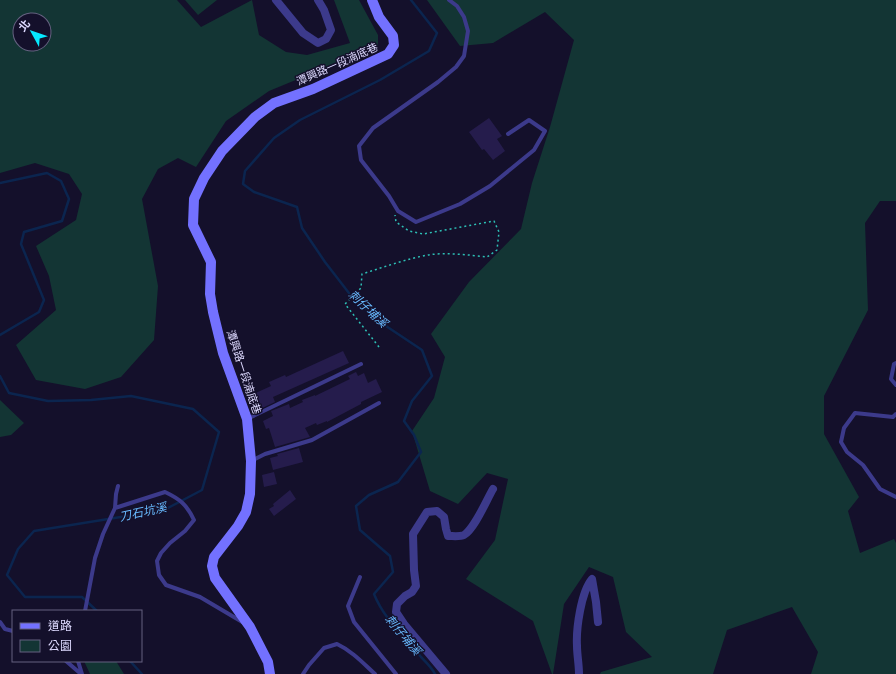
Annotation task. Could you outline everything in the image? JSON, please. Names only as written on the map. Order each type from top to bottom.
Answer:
[{"type":"street","points":[[276,0],[303,33],[318,43],[326,39],[331,30],[324,10],[318,0]]},
{"type":"street","name":"潭興路一段湳底巷","points":[[270,674],[268,662],[250,627],[215,578],[212,566],[214,557],[238,526],[246,512],[250,494],[250,461],[247,419],[223,353],[210,294],[211,262],[193,224],[194,199],[204,178],[222,151],[255,117],[274,103],[314,89],[388,54],[394,45],[393,36],[379,17],[372,0]]},
{"type":"street","points":[[446,674],[404,624],[396,612],[398,604],[405,596],[412,592],[416,586],[413,534],[427,512],[437,511],[444,517],[448,536],[460,536],[465,534],[473,525],[493,489]]},
{"type":"street","points":[[579,674],[577,626],[587,586],[592,579],[598,622]]},
{"type":"lane","points":[[449,0],[457,6],[464,17],[468,31],[464,56],[456,67],[438,82],[373,128],[359,146],[361,160],[389,196],[398,211],[416,222],[460,204],[490,186],[534,150],[545,131],[529,120],[508,134]]},
{"type":"lane","points":[[896,363],[894,364],[891,379],[896,386]]},
{"type":"lane","points":[[247,419],[361,364]]},
{"type":"lane","points":[[250,461],[265,454],[312,440],[379,403]]},
{"type":"lane","points":[[896,414],[892,417],[855,413],[844,428],[841,442],[847,452],[863,465],[880,489],[896,497]]},
{"type":"lane","points":[[85,610],[95,558],[103,534],[115,508],[118,486]]},
{"type":"lane","points":[[115,508],[165,492],[177,498],[189,510],[194,520],[161,553],[157,561],[159,575],[166,585],[200,597],[250,627]]},
{"type":"lane","points":[[360,577],[348,606],[354,622],[396,674]]},
{"type":"lane","points":[[0,622],[5,629],[12,631]]},
{"type":"lane","points":[[303,674],[324,648],[337,644],[345,648],[375,674]]},
{"type":"lane","points":[[67,662],[81,674]]},
{"type":"lane","points":[[78,662],[81,674]]},
{"type":"path","points":[[379,347],[345,304],[362,288],[362,274],[396,263],[429,255],[468,255],[488,257],[497,250],[499,232],[494,221],[423,234],[410,231],[396,222],[394,215],[398,211]]},
{"type":"green space","points":[[0,0],[177,0],[201,27],[252,0],[259,35],[286,52],[307,55],[350,43],[334,0],[359,0],[378,35],[378,46],[269,91],[226,121],[196,167],[178,158],[158,169],[142,199],[158,286],[154,340],[121,377],[85,389],[36,380],[16,345],[56,310],[49,276],[36,246],[76,220],[82,194],[69,174],[35,163],[0,173]]},
{"type":"green space","points":[[185,0],[217,0],[198,15]]},
{"type":"green space","points":[[427,0],[896,0],[896,201],[880,201],[865,223],[868,310],[824,396],[824,434],[859,497],[848,511],[860,553],[894,539],[896,543],[896,674],[811,674],[818,652],[792,607],[727,630],[713,674],[600,674],[601,672],[652,657],[626,632],[613,577],[589,567],[564,604],[552,674],[533,621],[466,579],[495,540],[508,479],[487,473],[458,504],[430,491],[412,431],[434,398],[445,357],[431,334],[469,282],[521,229],[532,183],[550,127],[574,40],[545,12],[493,43],[460,46]]},
{"type":"green space","points":[[0,400],[24,423],[11,435],[0,437]]},
{"type":"green space","points":[[84,662],[117,662],[124,674],[90,674]]},
{"type":"building","points":[[489,118],[502,136],[497,139],[505,151],[493,160],[484,149],[482,150],[469,132]]},
{"type":"building","points":[[343,351],[349,363],[273,397],[275,402],[256,411],[249,396],[271,386],[269,382],[285,375],[286,377]]},
{"type":"building","points":[[356,372],[358,376],[364,373],[368,383],[376,379],[382,392],[361,402],[361,404],[327,422],[317,425],[316,423],[305,428],[310,437],[275,447],[269,428],[266,429],[263,421],[273,416],[271,411],[289,404],[290,408],[303,402],[302,400],[315,396],[350,379],[348,376]]},
{"type":"building","points":[[299,448],[303,462],[273,470],[270,458],[278,456],[277,454]]},
{"type":"building","points":[[274,472],[277,484],[264,487],[262,475]]},
{"type":"building","points":[[290,490],[296,499],[274,516],[269,509]]},
{"type":"waterway","name":"刺仔埔溪","points":[[411,0],[437,33],[429,51],[380,80],[300,120],[274,138],[245,171],[243,184],[254,192],[297,207],[302,228],[325,262],[352,297],[386,326],[422,350],[432,376],[412,401],[404,421],[414,435],[421,452],[398,482],[369,495],[356,506],[360,530],[390,556],[393,572],[374,594],[378,603],[395,627],[429,665],[435,674]]},
{"type":"waterway","name":"刀石坑溪","points":[[0,183],[47,173],[61,181],[69,199],[62,221],[24,232],[21,244],[44,300],[39,312],[0,335]]},
{"type":"waterway","name":"刀石坑溪","points":[[0,376],[9,393],[48,401],[91,400],[131,396],[193,409],[219,432],[202,490],[164,510],[34,531],[18,549],[7,575],[25,597],[82,597],[96,610]]},
{"type":"waterway","name":"刀石坑溪","points":[[131,662],[142,674]]}]
